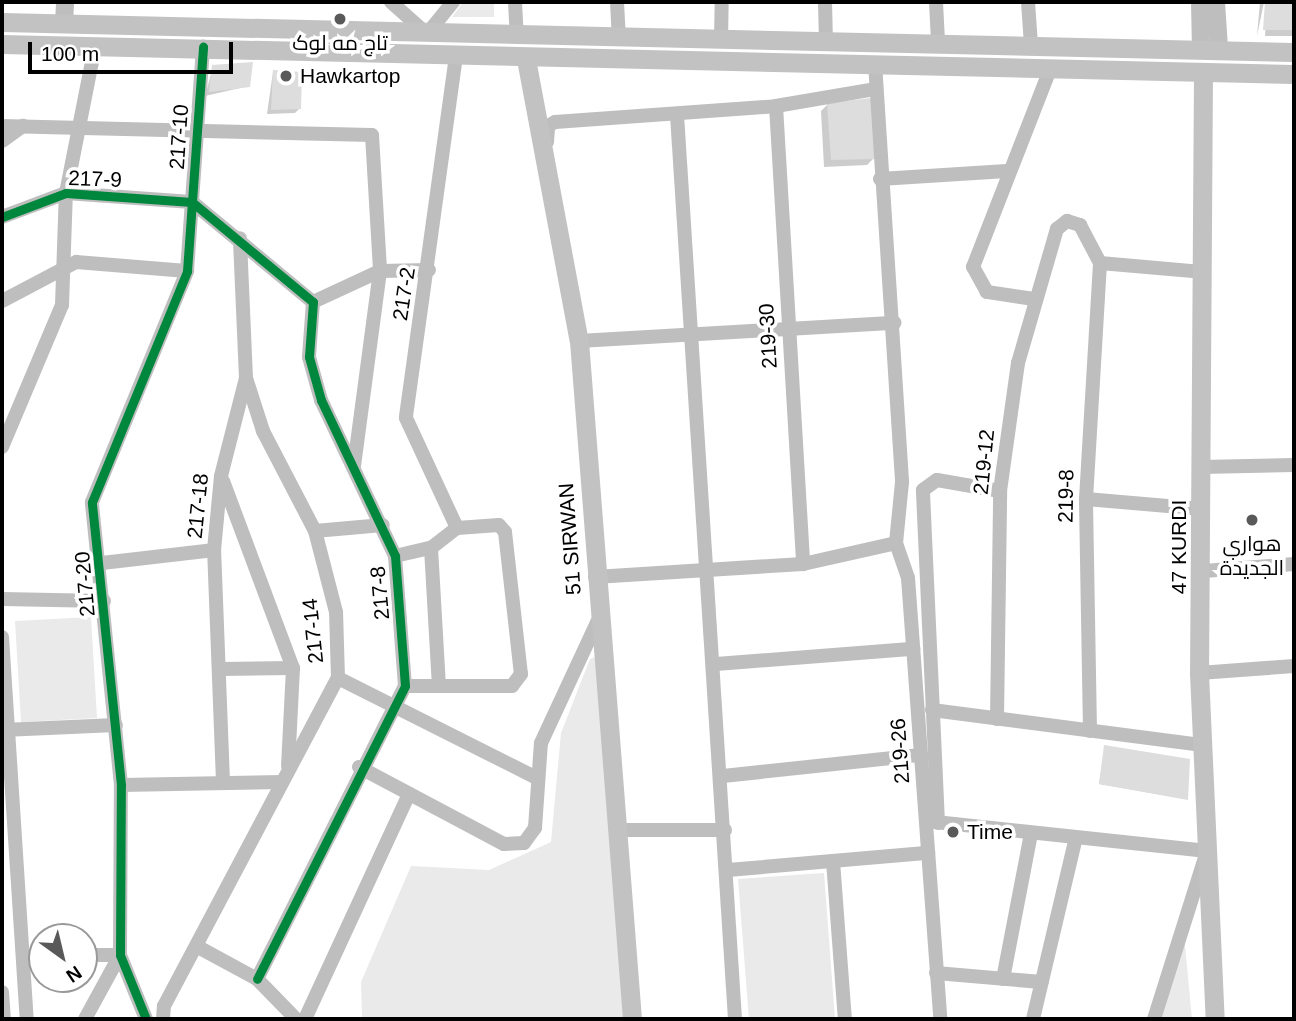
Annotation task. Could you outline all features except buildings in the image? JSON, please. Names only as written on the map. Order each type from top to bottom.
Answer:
[{"type":"main road","points":[[2,22],[721,41],[938,42],[1143,50],[1294,52]]},
{"type":"main road","points":[[2,44],[204,47],[526,59],[875,63],[1142,74],[1294,74]]},
{"type":"main road","points":[[1080,46],[1091,59],[1080,72]]},
{"type":"main road","points":[[1142,74],[1133,62],[1143,50]]},
{"type":"main road","name":"51 SIRWAN","points":[[526,59],[579,341],[595,578],[622,830],[632,1019]]},
{"type":"main road","name":"47 KURDI","points":[[1203,74],[1201,467],[1204,571],[1199,673],[1216,1019]]},
{"type":"street","points":[[64,23],[65,2]]},
{"type":"street","points":[[391,2],[427,34],[453,2]]},
{"type":"street","points":[[516,2],[517,35]]},
{"type":"street","points":[[617,2],[619,38]]},
{"type":"street","points":[[721,41],[722,2]]},
{"type":"street","points":[[825,2],[826,43]]},
{"type":"street","points":[[936,2],[938,42]]},
{"type":"street","points":[[1028,2],[1031,46]]},
{"type":"street","points":[[1200,2],[1210,49]]},
{"type":"street","points":[[1210,49],[1216,2]]},
{"type":"street","points":[[2,447],[62,305],[66,265],[66,193],[95,46]]},
{"type":"street","name":"217-10","points":[[187,271],[204,47]]},
{"type":"street","name":"217-2","points":[[456,56],[429,270],[406,418],[457,528]]},
{"type":"street","name":"219-26","points":[[875,63],[880,179],[894,323],[902,482],[896,543],[908,578],[921,755],[932,822],[928,853],[940,1019]]},
{"type":"street","points":[[1034,299],[987,292],[977,282],[973,267],[1007,172],[1050,70]]},
{"type":"street","points":[[548,172],[546,132],[555,122],[776,106],[875,89]]},
{"type":"street","name":"219-30","points":[[776,106],[803,564]]},
{"type":"street","points":[[677,115],[710,570],[735,1019]]},
{"type":"street","points":[[2,126],[372,135],[380,271],[354,465]]},
{"type":"street","points":[[2,141],[23,126]]},
{"type":"street","points":[[880,179],[1007,172]]},
{"type":"street","name":"217-9","points":[[2,218],[16,207],[66,193],[192,202]]},
{"type":"street","points":[[192,202],[240,238],[313,302],[380,271],[429,270]]},
{"type":"street","name":"219-12","points":[[997,719],[1000,491],[1034,299],[1057,229],[1067,221],[1080,225],[1100,263]]},
{"type":"street","name":"217-18","points":[[223,782],[221,669],[214,550],[221,476],[246,378],[240,238]]},
{"type":"street","points":[[1100,263],[1202,272]]},
{"type":"street","name":"219-8","points":[[1090,731],[1086,499],[1100,263]]},
{"type":"street","points":[[2,301],[66,265],[187,271]]},
{"type":"street","name":"217-20","points":[[120,955],[121,785],[102,563],[92,502],[187,271]]},
{"type":"street","name":"217-8","points":[[313,302],[309,357],[321,400],[383,525],[395,556],[405,686]]},
{"type":"street","points":[[579,341],[894,323]]},
{"type":"street","name":"217-14","points":[[163,1019],[163,1006],[198,947],[338,678],[337,612],[315,531],[263,431],[246,378]]},
{"type":"street","points":[[1201,467],[1294,466]]},
{"type":"street","points":[[121,785],[223,782],[285,776],[293,668],[221,476]]},
{"type":"street","points":[[1000,491],[937,480],[923,490],[932,710],[932,822],[1075,841],[1207,852],[1154,1019]]},
{"type":"street","points":[[1086,499],[1203,509]]},
{"type":"street","points":[[315,531],[383,525]]},
{"type":"street","points":[[257,979],[359,767],[394,701],[405,686],[518,682],[505,532],[491,525],[457,528],[431,548],[395,556]]},
{"type":"street","points":[[595,578],[803,564],[896,543]]},
{"type":"street","points":[[431,548],[439,686]]},
{"type":"street","points":[[102,563],[214,550]]},
{"type":"street","points":[[1204,571],[1294,564]]},
{"type":"street","points":[[2,599],[104,601]]},
{"type":"street","points":[[359,767],[514,847],[535,828],[541,743],[599,618]]},
{"type":"street","points":[[2,637],[27,1019]]},
{"type":"street","points":[[716,664],[913,649]]},
{"type":"street","points":[[1199,673],[1294,666]]},
{"type":"street","points":[[221,669],[293,668]]},
{"type":"street","points":[[338,678],[394,701],[537,778]]},
{"type":"street","points":[[932,710],[1202,745]]},
{"type":"street","points":[[7,730],[116,725]]},
{"type":"street","points":[[723,776],[921,755]]},
{"type":"street","points":[[305,1019],[409,794]]},
{"type":"street","points":[[622,830],[725,830]]},
{"type":"street","points":[[1003,979],[1031,834]]},
{"type":"street","points":[[1033,1019],[1075,841]]},
{"type":"street","points":[[727,870],[928,853]]},
{"type":"street","points":[[832,861],[845,1019]]},
{"type":"street","points":[[198,947],[257,979],[296,1019]]},
{"type":"street","points":[[98,955],[120,955]]},
{"type":"street","points":[[85,1019],[120,955]]},
{"type":"street","points":[[120,955],[146,1019]]},
{"type":"street","points":[[936,974],[1042,982]]},
{"type":"street","points":[[2,992],[4,1019]]},
{"type":"shaded area","points":[[463,2],[494,2],[494,17],[452,17]]},
{"type":"shaded area","points":[[91,617],[97,718],[21,722],[15,621]]},
{"type":"shaded area","points":[[601,655],[633,1019],[362,1019],[361,982],[411,866],[489,870],[551,842],[561,733],[590,659]]},
{"type":"shaded area","points":[[824,873],[835,1019],[749,1019],[738,879]]},
{"type":"shaded area","points":[[1184,935],[1192,1019],[1160,1019]]},
{"type":"cycle path","points":[[146,1019],[120,955],[121,785],[92,502],[187,271],[203,47]]},
{"type":"cycle path","points":[[2,217],[66,193],[192,202],[313,302],[309,357],[321,400],[395,556],[405,686],[257,979]]},
{"type":"place","name":"تاج مه لوک","points":[[340,19]]},
{"type":"place","name":"Hawkartop","points":[[286,76]]},
{"type":"place","name":"هواري الجديدة","points":[[1252,520]]},
{"type":"place","name":"Time","points":[[953,832]]}]
